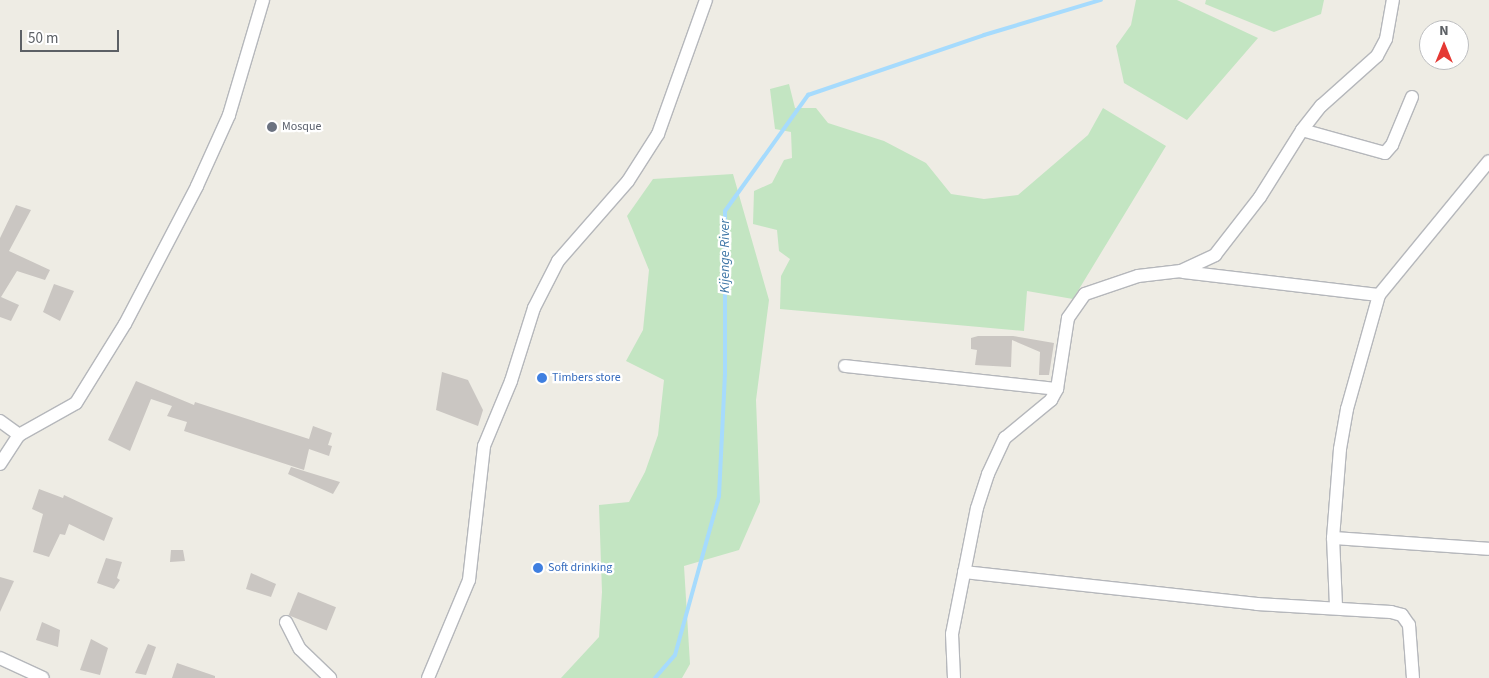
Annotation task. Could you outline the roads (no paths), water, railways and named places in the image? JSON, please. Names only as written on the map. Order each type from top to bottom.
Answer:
[{"type":"street","points":[[0,464],[19,435],[76,404],[125,324],[197,186],[229,115],[263,0]]},
{"type":"street","points":[[428,678],[469,580],[484,446],[511,381],[534,308],[558,261],[628,181],[658,134],[706,0]]},
{"type":"street","points":[[1180,272],[1215,255],[1260,197],[1302,130],[1321,106],[1377,56],[1386,39],[1393,0]]},
{"type":"street","points":[[1302,130],[1385,153],[1392,145],[1412,96]]},
{"type":"street","points":[[1336,606],[1333,538],[1340,450],[1346,409],[1380,295],[1489,161]]},
{"type":"street","points":[[954,678],[952,634],[977,508],[995,455],[1005,438],[1051,400],[1057,389],[1068,318],[1085,294],[1138,276],[1180,272],[1380,295]]},
{"type":"street","points":[[846,366],[1057,389]]},
{"type":"street","points":[[0,421],[19,435]]},
{"type":"street","points":[[1333,538],[1489,549]]},
{"type":"street","points":[[964,572],[1257,604],[1336,606],[1402,615],[1409,625],[1413,678]]},
{"type":"street","points":[[286,622],[300,649],[330,678]]},
{"type":"street","points":[[0,658],[43,678]]},
{"type":"waterway","name":"Kijenge River","points":[[655,678],[675,655],[719,496],[725,375],[725,211],[808,95],[984,35],[1101,0]]},
{"type":"place","name":"Mosque","points":[[272,127]]},
{"type":"place","name":"Timbers store","points":[[542,378]]},
{"type":"place","name":"Soft drinking","points":[[538,568]]}]
